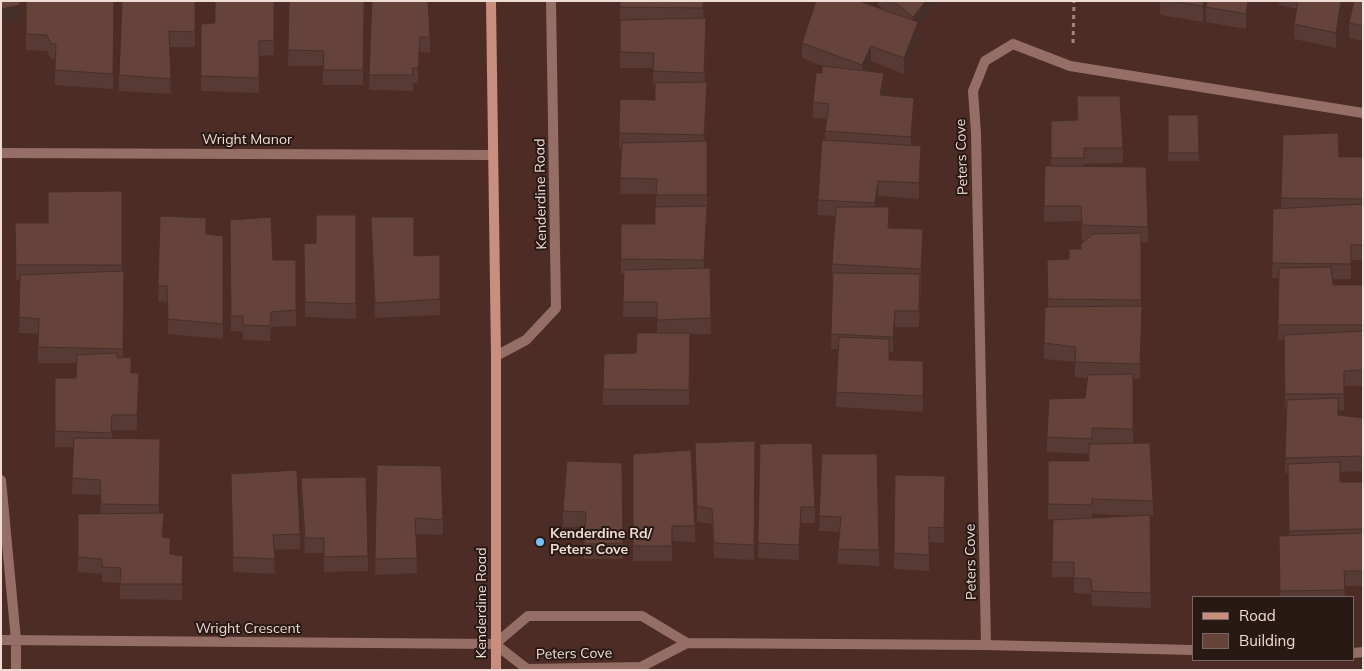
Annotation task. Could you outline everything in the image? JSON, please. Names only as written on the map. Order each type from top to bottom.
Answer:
[{"type":"street","name":"Kenderdine Road","points":[[491,1],[496,356],[496,670]]},
{"type":"street","name":"Kenderdine Road","points":[[496,356],[526,340],[556,308],[551,1]]},
{"type":"street","name":"Peters Cove","points":[[986,645],[976,142],[973,91],[986,61],[1013,44],[1070,66],[1363,113]]},
{"type":"street","name":"Wright Manor","points":[[1,154],[492,155]]},
{"type":"street","points":[[1,480],[16,640],[16,670]]},
{"type":"street","points":[[495,644],[528,616],[642,616],[687,643]]},
{"type":"street","name":"Wright Crescent","points":[[1,640],[495,644]]},
{"type":"street","name":"Peters Cove","points":[[495,644],[527,668],[641,667],[687,643],[986,645],[1192,650]]},
{"type":"path","points":[[1074,1],[1074,30]]},
{"type":"building","points":[[1,1],[19,1],[20,5],[1,9]]},
{"type":"building","points":[[26,1],[114,1],[113,74],[55,70],[56,44],[51,44],[47,35],[26,34]]},
{"type":"building","points":[[122,1],[195,1],[195,32],[169,31],[171,79],[119,75]]},
{"type":"building","points":[[215,1],[274,1],[274,40],[259,41],[259,78],[201,76],[201,24],[215,23]]},
{"type":"building","points":[[289,1],[364,1],[363,70],[323,70],[324,51],[288,50]]},
{"type":"building","points":[[372,1],[428,1],[430,37],[420,37],[418,68],[412,68],[413,75],[369,75]]},
{"type":"building","points":[[620,1],[703,1],[703,8],[620,7]]},
{"type":"building","points":[[816,1],[859,1],[918,22],[904,58],[871,46],[862,65],[802,43]]},
{"type":"building","points":[[893,1],[926,1],[913,17]]},
{"type":"building","points":[[1167,1],[1204,1],[1203,6]]},
{"type":"building","points":[[1207,1],[1248,1],[1246,14],[1206,7]]},
{"type":"building","points":[[1298,1],[1341,1],[1336,33],[1294,24]]},
{"type":"building","points":[[1354,1],[1363,1],[1363,26],[1349,23]]},
{"type":"building","points":[[706,18],[704,73],[653,71],[654,53],[620,52],[620,20]]},
{"type":"building","points":[[822,66],[884,73],[880,95],[914,98],[911,137],[825,131],[829,104],[813,102],[816,73],[822,73]]},
{"type":"building","points":[[707,82],[704,135],[619,133],[620,99],[655,100],[655,83]]},
{"type":"building","points":[[1077,96],[1120,96],[1123,148],[1084,148],[1084,158],[1051,158],[1051,121],[1078,120]]},
{"type":"building","points":[[1168,115],[1198,115],[1199,153],[1168,153]]},
{"type":"building","points":[[1338,133],[1339,157],[1363,157],[1363,199],[1281,198],[1283,135]]},
{"type":"building","points":[[822,140],[921,146],[919,183],[878,181],[875,203],[818,200]]},
{"type":"building","points":[[707,141],[707,195],[656,195],[657,179],[620,178],[622,143]]},
{"type":"building","points":[[1045,166],[1146,167],[1148,227],[1082,225],[1081,206],[1044,206]]},
{"type":"building","points":[[122,191],[122,265],[16,265],[15,223],[48,223],[48,192]]},
{"type":"building","points":[[1363,204],[1363,245],[1351,245],[1351,264],[1272,263],[1273,209]]},
{"type":"building","points":[[707,206],[704,260],[621,259],[621,224],[655,224],[655,207]]},
{"type":"building","points":[[836,207],[889,207],[888,228],[923,229],[921,269],[832,264]]},
{"type":"building","points":[[316,215],[356,215],[356,304],[305,302],[304,244],[316,243]]},
{"type":"building","points":[[160,216],[206,218],[206,234],[223,236],[223,324],[168,319],[167,286],[158,286]]},
{"type":"building","points":[[271,217],[273,260],[296,260],[296,310],[271,312],[270,326],[243,325],[243,316],[231,316],[230,220]]},
{"type":"building","points":[[371,217],[414,217],[414,256],[440,255],[440,299],[375,303]]},
{"type":"building","points":[[1141,233],[1141,300],[1048,299],[1047,260],[1069,259],[1069,249],[1081,249],[1081,244],[1093,234]]},
{"type":"building","points":[[1331,267],[1333,285],[1363,285],[1363,325],[1278,325],[1279,268]]},
{"type":"building","points":[[710,268],[711,318],[657,320],[657,302],[623,302],[624,270]]},
{"type":"building","points":[[124,271],[123,349],[38,347],[39,319],[19,317],[20,275]]},
{"type":"building","points":[[833,273],[920,274],[919,311],[895,311],[893,337],[831,334]]},
{"type":"building","points":[[1142,306],[1140,364],[1075,362],[1076,347],[1044,343],[1045,307]]},
{"type":"building","points":[[1363,331],[1363,370],[1344,371],[1344,394],[1285,394],[1284,335]]},
{"type":"building","points":[[637,333],[690,333],[689,390],[603,389],[604,354],[636,353]]},
{"type":"building","points":[[839,337],[889,339],[889,360],[923,361],[923,396],[836,392]]},
{"type":"building","points":[[117,353],[117,358],[131,357],[131,373],[139,373],[137,415],[112,415],[111,433],[55,431],[55,378],[76,378],[77,355]]},
{"type":"building","points":[[1133,374],[1133,429],[1092,428],[1092,439],[1047,437],[1049,399],[1085,398],[1088,375]]},
{"type":"building","points":[[1338,398],[1338,415],[1363,418],[1363,456],[1285,458],[1287,400]]},
{"type":"building","points":[[74,438],[160,439],[159,505],[101,504],[100,480],[72,478]]},
{"type":"building","points":[[755,441],[754,545],[714,543],[712,509],[697,506],[695,443]]},
{"type":"building","points":[[812,443],[815,507],[801,507],[799,545],[758,543],[760,444]]},
{"type":"building","points":[[1150,443],[1153,501],[1092,499],[1092,505],[1048,504],[1048,461],[1089,461],[1089,444]]},
{"type":"building","points":[[691,450],[695,526],[672,526],[672,546],[633,546],[633,454]]},
{"type":"building","points":[[822,454],[877,454],[879,550],[838,549],[841,517],[819,516]]},
{"type":"building","points":[[567,461],[622,463],[623,543],[584,544],[586,512],[563,511]]},
{"type":"building","points":[[1340,462],[1340,482],[1363,482],[1363,529],[1289,531],[1288,464]]},
{"type":"building","points":[[377,465],[441,466],[443,520],[415,518],[417,558],[375,559]]},
{"type":"building","points":[[297,470],[300,534],[273,535],[275,559],[233,557],[231,474]]},
{"type":"building","points":[[895,475],[945,476],[944,528],[929,527],[929,555],[894,553]]},
{"type":"building","points":[[366,477],[368,556],[324,557],[324,538],[305,538],[301,478]]},
{"type":"building","points":[[164,513],[162,537],[170,538],[170,554],[183,556],[182,584],[120,584],[121,568],[102,567],[102,559],[78,557],[78,514]]},
{"type":"building","points":[[1150,515],[1151,593],[1092,591],[1091,579],[1074,578],[1074,562],[1052,562],[1053,520]]},
{"type":"building","points":[[1363,533],[1363,571],[1344,571],[1345,590],[1280,591],[1279,536]]},
{"type":"place","name":"Kenderdine Rd/ Peters Cove","points":[[540,542]]}]
